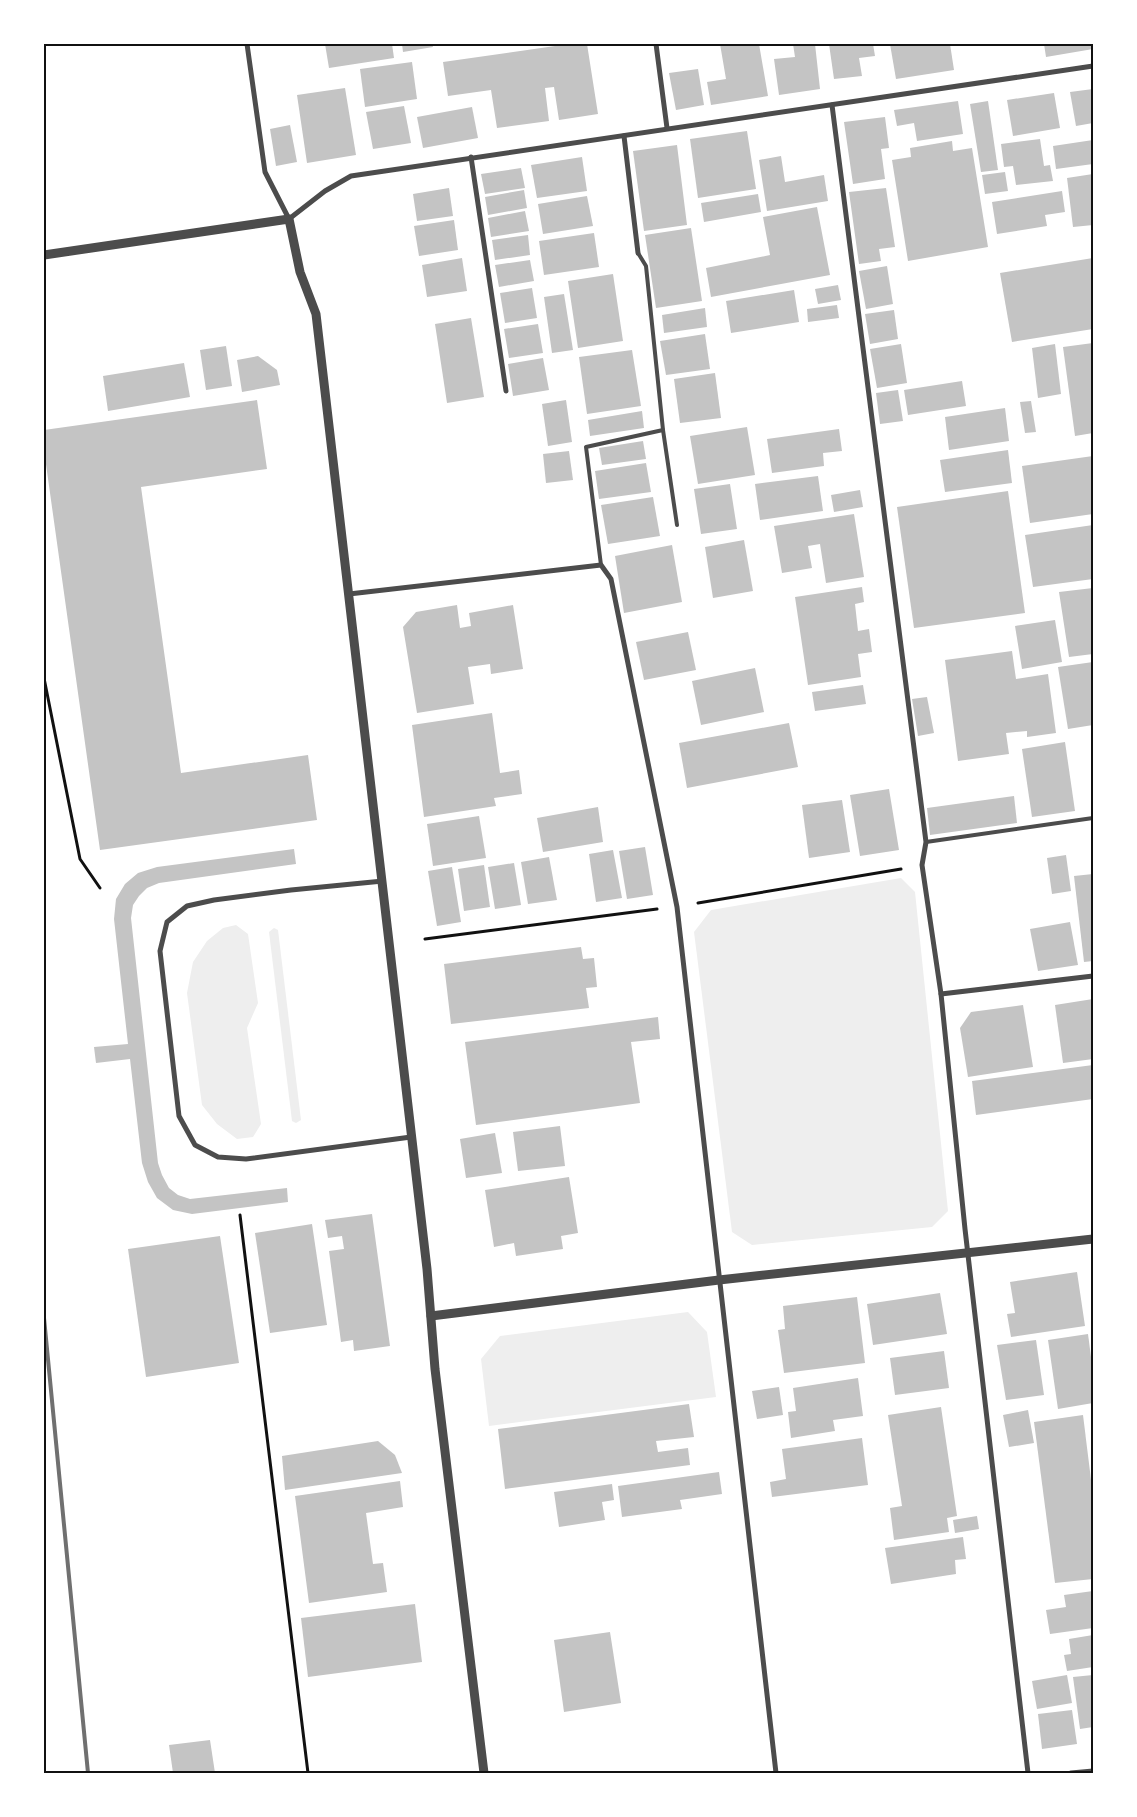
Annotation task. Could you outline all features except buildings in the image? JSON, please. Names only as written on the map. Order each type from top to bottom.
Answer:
[{"type":"street","points":[[247,44],[265,172],[290,219],[300,272],[316,314],[383,881],[431,1316],[436,1378],[484,1773]]},
{"type":"street","points":[[656,44],[667,128]]},
{"type":"street","points":[[44,255],[290,219],[325,191],[351,176],[1093,66]]},
{"type":"street","points":[[832,105],[926,842],[922,865],[941,994],[968,1252],[1028,1773]]},
{"type":"street","points":[[624,136],[638,253]]},
{"type":"street","points":[[471,157],[506,391]]},
{"type":"street","points":[[349,594],[601,565],[611,579],[678,907],[776,1773]]},
{"type":"street","points":[[383,881],[254,894],[187,906],[167,922],[160,951],[162,970],[179,1116],[195,1145],[218,1157],[246,1159],[411,1138]]},
{"type":"street","points":[[941,994],[1093,976]]},
{"type":"street","points":[[431,1316],[719,1280],[1093,1238]]},
{"type":"street","points":[[1072,1773],[1093,1771]]},
{"type":"lane","points":[[638,253],[646,266],[663,430],[677,525]]},
{"type":"lane","points":[[601,565],[586,447],[663,430]]},
{"type":"lane","points":[[926,842],[1093,818]]},
{"type":"path","points":[[44,678],[80,859],[100,888]]},
{"type":"path","points":[[240,1214],[308,1773]]},
{"type":"shaded area","points":[[901,878],[915,892],[948,1211],[932,1227],[752,1245],[732,1232],[694,932],[711,910]]},
{"type":"shaded area","points":[[236,925],[248,934],[258,1003],[247,1028],[261,1124],[253,1137],[237,1139],[217,1124],[202,1105],[187,993],[193,962],[207,941],[223,928]]},
{"type":"shaded area","points":[[274,928],[278,930],[301,1120],[296,1123],[292,1121],[269,932]]},
{"type":"shaded area","points":[[688,1312],[707,1332],[716,1397],[489,1426],[481,1359],[500,1336]]},
{"type":"railway","points":[[44,1318],[88,1773]]}]
